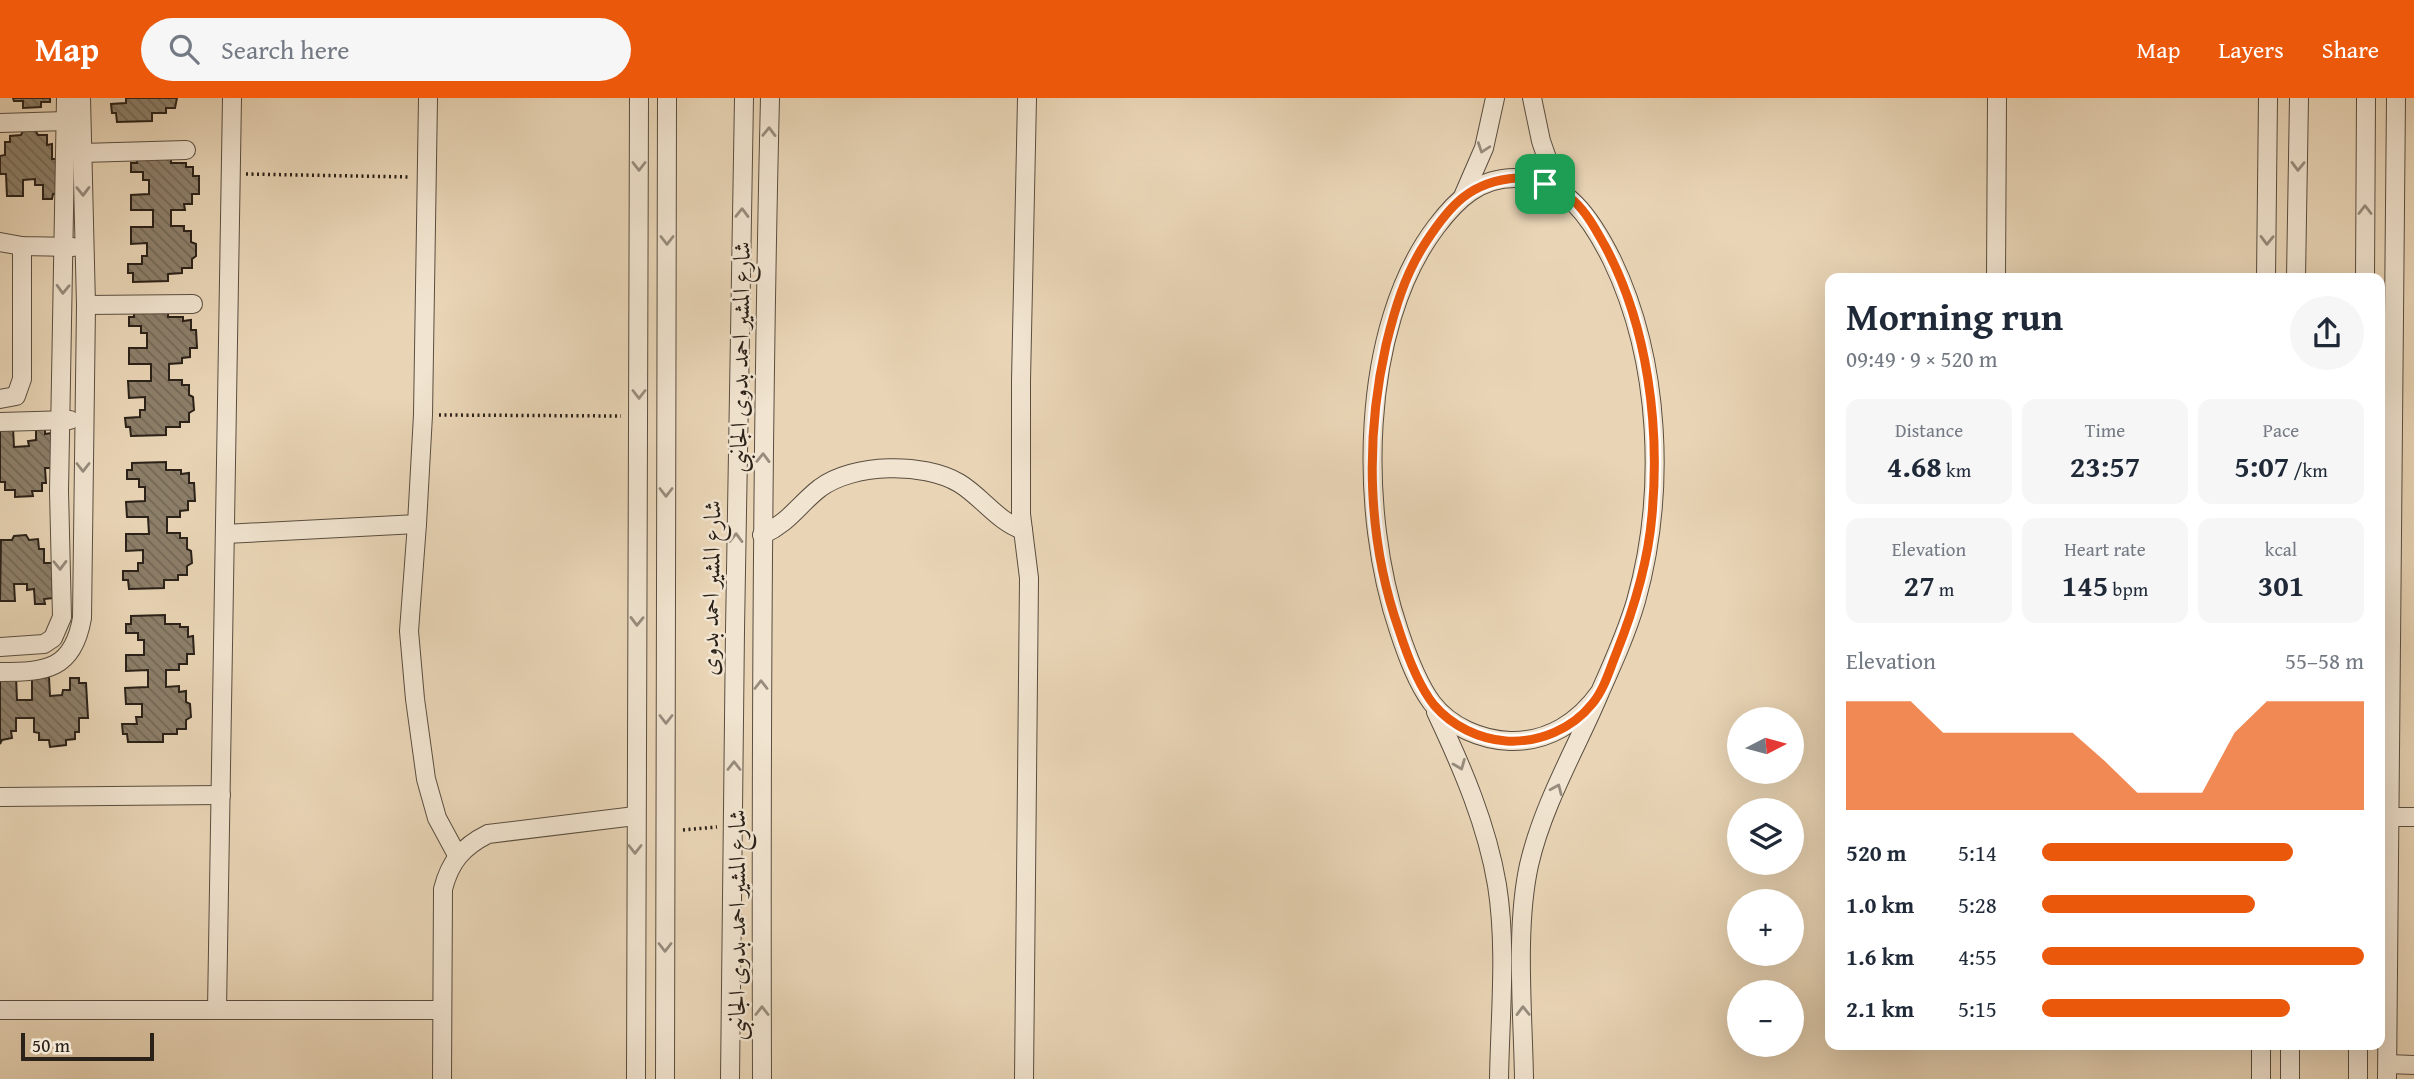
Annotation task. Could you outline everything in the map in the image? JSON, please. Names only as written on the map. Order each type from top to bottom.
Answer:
[{"type":"street","points":[[0,647],[44,645],[53,638],[62,617],[60,421],[66,98]]},
{"type":"street","points":[[0,672],[49,669],[59,662],[75,642],[82,618],[86,305],[81,98]]},
{"type":"street","points":[[217,1010],[232,98]]},
{"type":"street","points":[[428,98],[423,415],[409,631],[426,779],[437,818],[457,855]]},
{"type":"street","points":[[636,1079],[639,98]]},
{"type":"street","name":"شارع المشير احمد بدوى","points":[[665,1079],[667,98]]},
{"type":"street","name":"شارع المشير احمد بدوى","points":[[730,1079],[744,98]]},
{"type":"street","name":"شارع المشير احمد بدوى الجانبى","points":[[762,1079],[761,630],[770,98]]},
{"type":"street","points":[[1024,1079],[1030,578],[1023,530],[1021,382],[1027,98]]},
{"type":"street","points":[[1464,196],[1484,148],[1495,98]]},
{"type":"street","points":[[1532,98],[1541,141],[1558,190]]},
{"type":"street","points":[[1996,273],[1997,98]]},
{"type":"street","points":[[2266,273],[2269,98]]},
{"type":"street","points":[[2296,273],[2299,98]]},
{"type":"street","points":[[2365,273],[2366,98]]},
{"type":"street","points":[[2396,98],[2387,1072],[2414,1065]]},
{"type":"street","points":[[0,123],[66,121]]},
{"type":"street","points":[[82,153],[186,150]]},
{"type":"street","points":[[1499,1079],[1501,937],[1497,887],[1486,838],[1468,787],[1404,645],[1384,577],[1373,505],[1373,436],[1380,373],[1399,295],[1408,273],[1447,213],[1464,196],[1475,187],[1503,179],[1531,180],[1558,190],[1582,209],[1597,232],[1621,281],[1639,333],[1652,419],[1654,484],[1648,547],[1634,607],[1600,692],[1542,821],[1528,869],[1522,918],[1524,1079]]},
{"type":"street","points":[[0,242],[22,246],[85,247]]},
{"type":"street","points":[[0,400],[16,396],[22,379],[22,246]]},
{"type":"street","points":[[86,305],[193,304]]},
{"type":"street","points":[[0,422],[84,419]]},
{"type":"street","points":[[762,535],[784,523],[819,489],[831,482],[856,472],[895,469],[922,470],[948,477],[970,491],[1008,523],[1023,530]]},
{"type":"street","points":[[225,534],[417,524]]},
{"type":"street","points":[[62,617],[82,618]]},
{"type":"street","points":[[735,630],[761,630]]},
{"type":"street","points":[[30,647],[31,672]]},
{"type":"street","points":[[1432,703],[1450,720],[1471,732],[1502,741],[1519,741],[1566,727],[1579,717],[1600,692]]},
{"type":"street","points":[[0,797],[220,795]]},
{"type":"street","points":[[442,1079],[443,889],[448,871],[457,855],[471,842],[488,834],[635,816]]},
{"type":"street","points":[[2390,817],[2414,817]]},
{"type":"street","points":[[635,998],[665,997]]},
{"type":"street","points":[[0,1010],[442,1010]]},
{"type":"street","points":[[2261,1050],[2261,1079]]},
{"type":"street","points":[[2290,1050],[2290,1079]]},
{"type":"street","points":[[2358,1050],[2358,1079]]},
{"type":"path","points":[[230,174],[427,177]]},
{"type":"path","points":[[423,415],[639,416]]},
{"type":"path","points":[[683,829],[733,827]]},
{"type":"building","points":[[13,98],[50,98],[50,102],[41,102],[41,107],[23,108],[23,101],[14,101]]},
{"type":"building","points":[[126,98],[177,98],[175,108],[166,108],[166,113],[152,113],[152,121],[117,122],[111,104],[126,103]]},
{"type":"building","points":[[35,130],[38,135],[47,135],[47,145],[52,144],[52,159],[60,159],[61,194],[53,194],[52,199],[43,199],[43,185],[35,185],[35,179],[23,180],[23,196],[7,196],[6,174],[0,174],[0,156],[5,155],[5,142],[10,142],[10,136]]},
{"type":"building","points":[[171,155],[171,163],[186,163],[186,167],[193,167],[193,176],[199,176],[199,194],[192,194],[192,204],[184,204],[185,210],[171,210],[171,226],[184,226],[184,231],[191,231],[191,242],[196,244],[196,256],[192,259],[192,268],[182,268],[182,273],[168,274],[168,281],[133,282],[133,273],[128,273],[128,264],[142,264],[142,256],[147,256],[147,243],[131,244],[131,227],[153,227],[153,210],[131,210],[131,195],[149,194],[149,180],[143,180],[143,172],[131,172],[131,163],[137,163],[136,156]]},
{"type":"building","points":[[168,309],[168,317],[191,320],[191,330],[196,330],[197,348],[190,348],[190,357],[182,358],[182,363],[169,364],[169,380],[182,380],[182,385],[189,385],[194,410],[189,413],[189,422],[180,422],[180,427],[166,427],[166,435],[131,436],[125,418],[140,417],[140,410],[145,410],[145,397],[129,398],[128,381],[151,381],[151,364],[129,364],[129,348],[147,348],[147,333],[141,333],[141,326],[129,326],[129,317],[134,317],[134,310]]},
{"type":"building","points":[[13,428],[14,447],[29,446],[28,441],[36,440],[36,428],[45,428],[45,434],[52,433],[53,468],[45,468],[46,483],[42,483],[42,491],[32,491],[33,496],[15,497],[15,490],[5,490],[5,482],[0,482],[0,429]]},
{"type":"building","points":[[166,462],[166,470],[189,473],[189,483],[194,483],[195,501],[188,501],[188,510],[180,511],[180,517],[167,517],[167,533],[180,533],[180,538],[187,538],[187,549],[191,551],[192,563],[187,566],[187,575],[178,575],[178,580],[164,580],[164,588],[129,589],[128,580],[123,580],[123,571],[138,571],[138,563],[143,563],[143,550],[126,551],[126,534],[149,534],[148,517],[127,517],[126,502],[145,501],[145,487],[139,487],[139,479],[127,479],[127,470],[132,470],[132,463]]},
{"type":"building","points":[[26,535],[29,540],[38,539],[39,549],[44,549],[44,563],[52,563],[53,598],[44,599],[45,604],[35,604],[34,589],[27,590],[27,584],[14,584],[15,601],[0,601],[1,540],[12,540],[14,536]]},
{"type":"building","points":[[165,615],[165,624],[188,627],[188,637],[193,636],[194,654],[187,654],[187,664],[179,664],[179,670],[166,670],[166,687],[179,686],[179,692],[186,691],[191,717],[186,720],[186,729],[177,729],[177,734],[163,734],[163,742],[128,742],[127,734],[123,734],[122,724],[137,724],[136,717],[142,717],[142,704],[126,704],[125,688],[148,687],[148,670],[126,671],[126,655],[144,655],[144,640],[138,640],[138,633],[126,633],[126,624],[131,624],[131,616]]},
{"type":"building","points":[[16,677],[17,700],[32,700],[32,678],[49,677],[50,696],[62,695],[63,690],[70,690],[70,678],[79,678],[79,683],[86,683],[88,718],[79,718],[79,732],[75,732],[75,739],[66,740],[66,745],[50,747],[49,740],[39,740],[39,733],[34,732],[34,718],[16,718],[16,731],[11,731],[12,738],[2,740],[0,744],[0,678]]},
{"type":"route","points":[[1517,178],[1545,184],[1567,195],[1582,209],[1610,256],[1631,306],[1639,333],[1652,419],[1652,517],[1642,578],[1634,607],[1600,692],[1591,706],[1566,727],[1551,734],[1535,739],[1502,741],[1471,732],[1443,715],[1432,703],[1404,645],[1393,613],[1377,541],[1373,505],[1375,404],[1399,295],[1420,252],[1447,213],[1475,187],[1489,182],[1517,178]]}]
